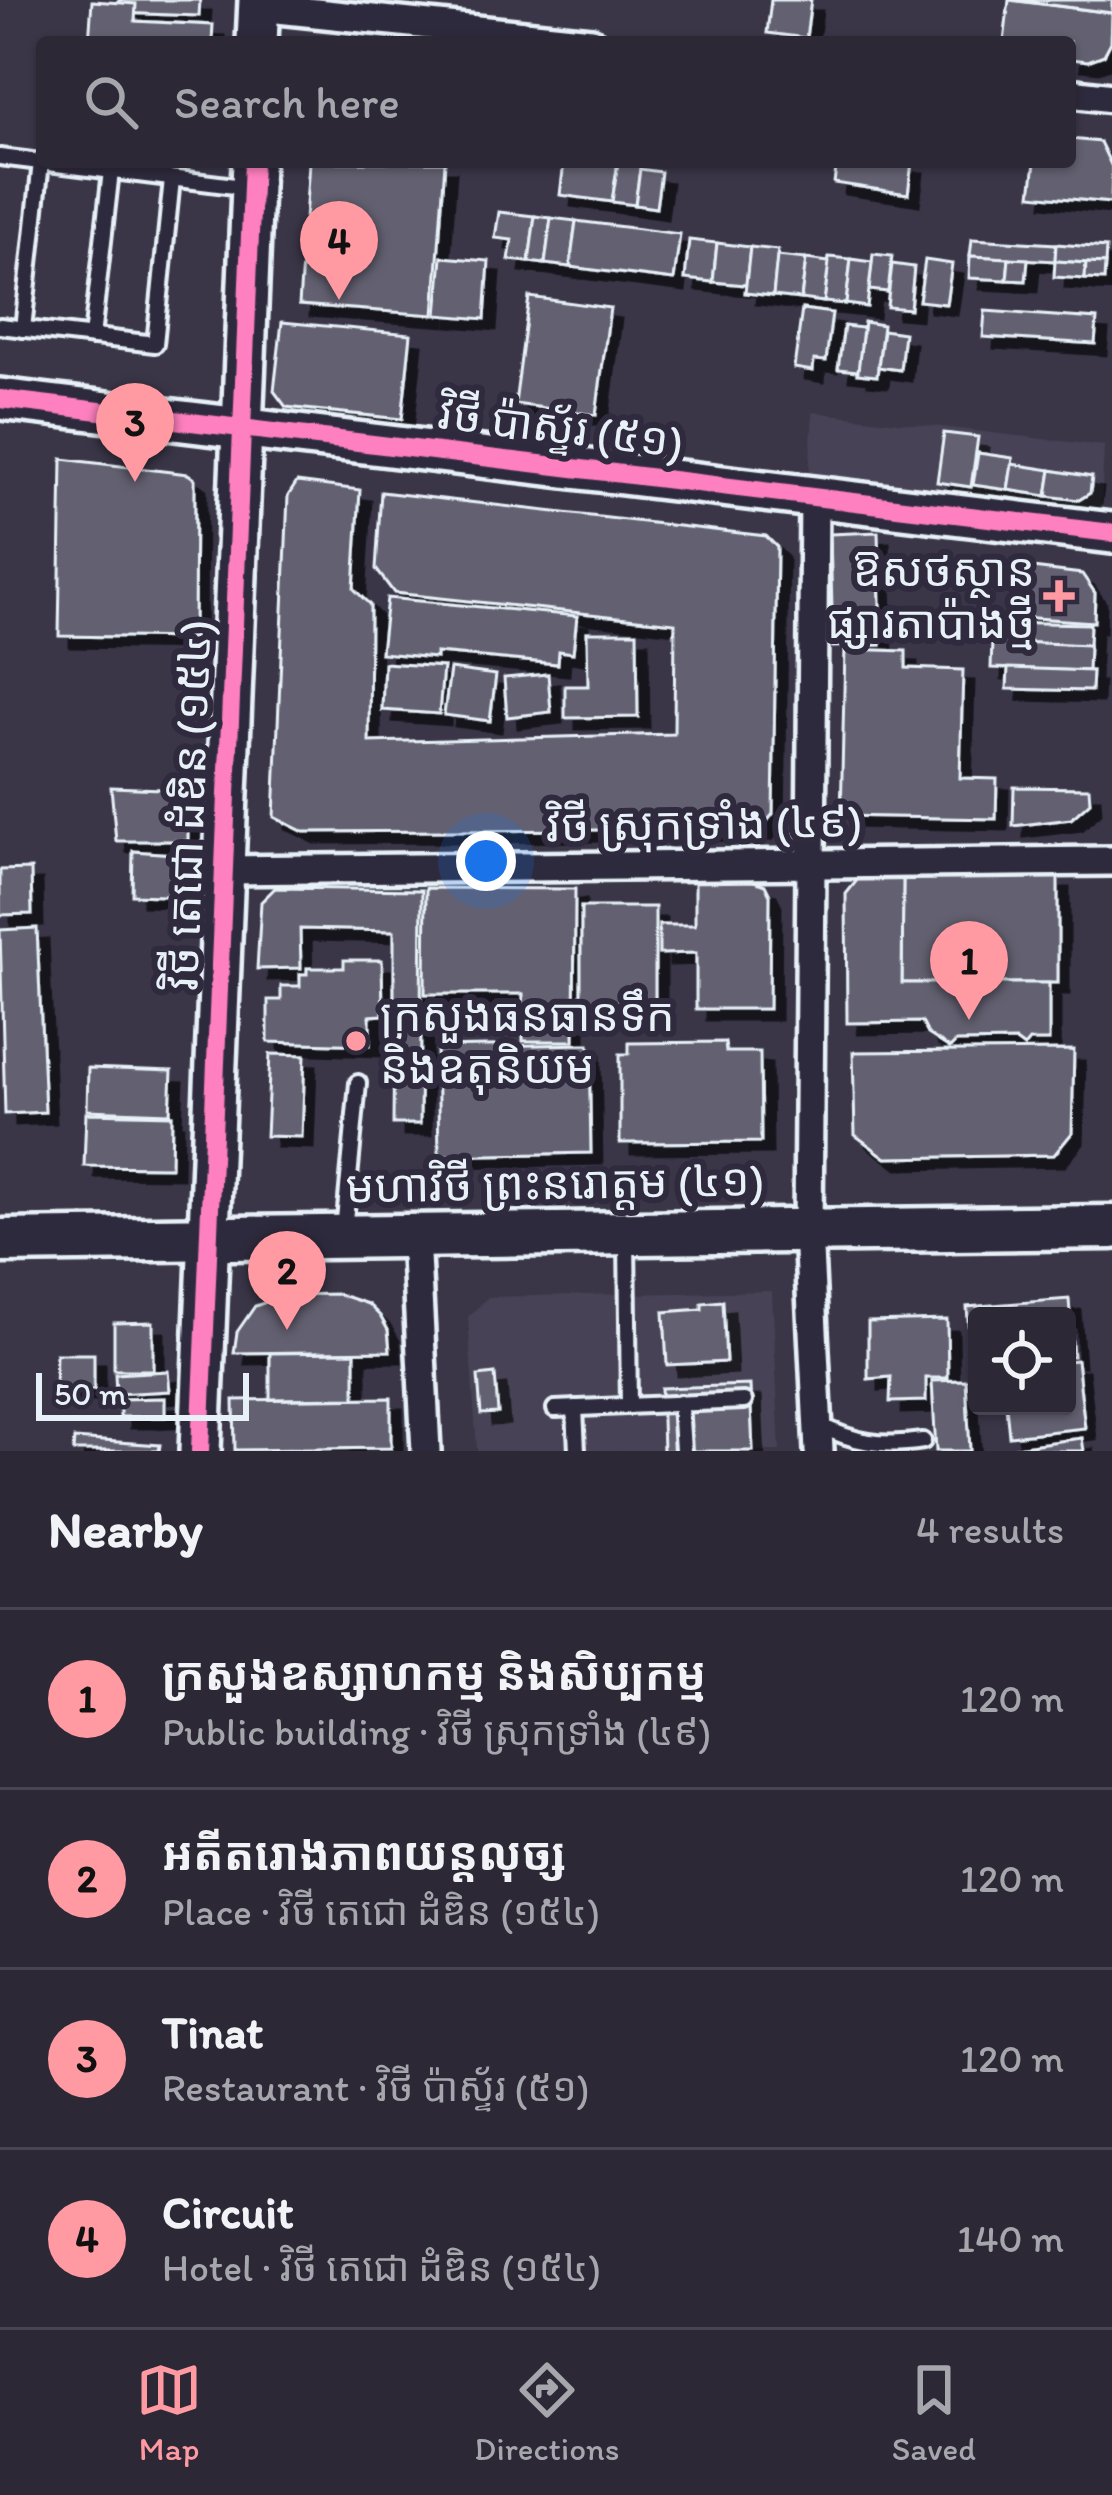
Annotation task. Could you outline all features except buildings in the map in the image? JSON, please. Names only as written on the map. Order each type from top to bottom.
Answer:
[{"type":"main road","name":"មហាវិថី ព្រះនរោត្តម (៤១)","points":[[0,1241],[1112,1227]]},
{"type":"street","points":[[258,16],[514,36]]},
{"type":"street","points":[[1076,94],[1112,98]]},
{"type":"street","name":"វិថី តេជោ ដំឌិន (១៥៤)","points":[[200,1451],[252,175]]},
{"type":"street","name":"វិថី ប៉ាស្ទ័រ (៥១)","points":[[0,399],[1112,532]]},
{"type":"street","points":[[814,496],[808,1231],[818,1437]]},
{"type":"street","name":"វិថី ស្រុកទ្រាំង (៤៩)","points":[[225,870],[1112,860]]},
{"type":"street","points":[[415,1236],[426,1451]]},
{"type":"lane","points":[[0,157],[36,161]]},
{"type":"lane","points":[[22,329],[40,168]]},
{"type":"lane","points":[[88,168],[172,179],[252,175]]},
{"type":"lane","points":[[92,337],[111,171]]},
{"type":"lane","points":[[0,326],[155,344],[172,179]]},
{"type":"lane","points":[[344,1236],[358,1083]]},
{"type":"lane","points":[[627,1233],[629,1406]]},
{"type":"lane","points":[[555,1409],[744,1401]]},
{"type":"lane","points":[[680,1403],[683,1451]]},
{"type":"lane","points":[[575,1408],[577,1451]]},
{"type":"lane","points":[[818,1437],[836,1434],[885,1447],[923,1441]]},
{"type":"shaded area","points":[[813,412],[1104,446],[1101,511],[809,475]]},
{"type":"shaded area","points":[[772,1291],[780,1451],[477,1451],[468,1317],[488,1297]]},
{"type":"cycle path","points":[[200,1451],[253,168]]},
{"type":"cycle path","points":[[0,399],[1112,533]]},
{"type":"place","name":"Circuit","points":[[339,300]]},
{"type":"place","name":"Tinat","points":[[135,482]]},
{"type":"place","name":"ឱសថស្ថាន ផ្សារតាប៉ាងថ្មី","points":[[1059,596]]},
{"type":"place","name":"ក្រសួងឧស្សាហកម្ម និងសិប្បកម្ម","points":[[969,1020]]},
{"type":"place","name":"ក្រសួងធនធានទឹក និងឧតុនិយម","points":[[356,1041]]},
{"type":"place","name":"អតីតរោងភាពយន្តលុច្ស","points":[[287,1330]]}]
